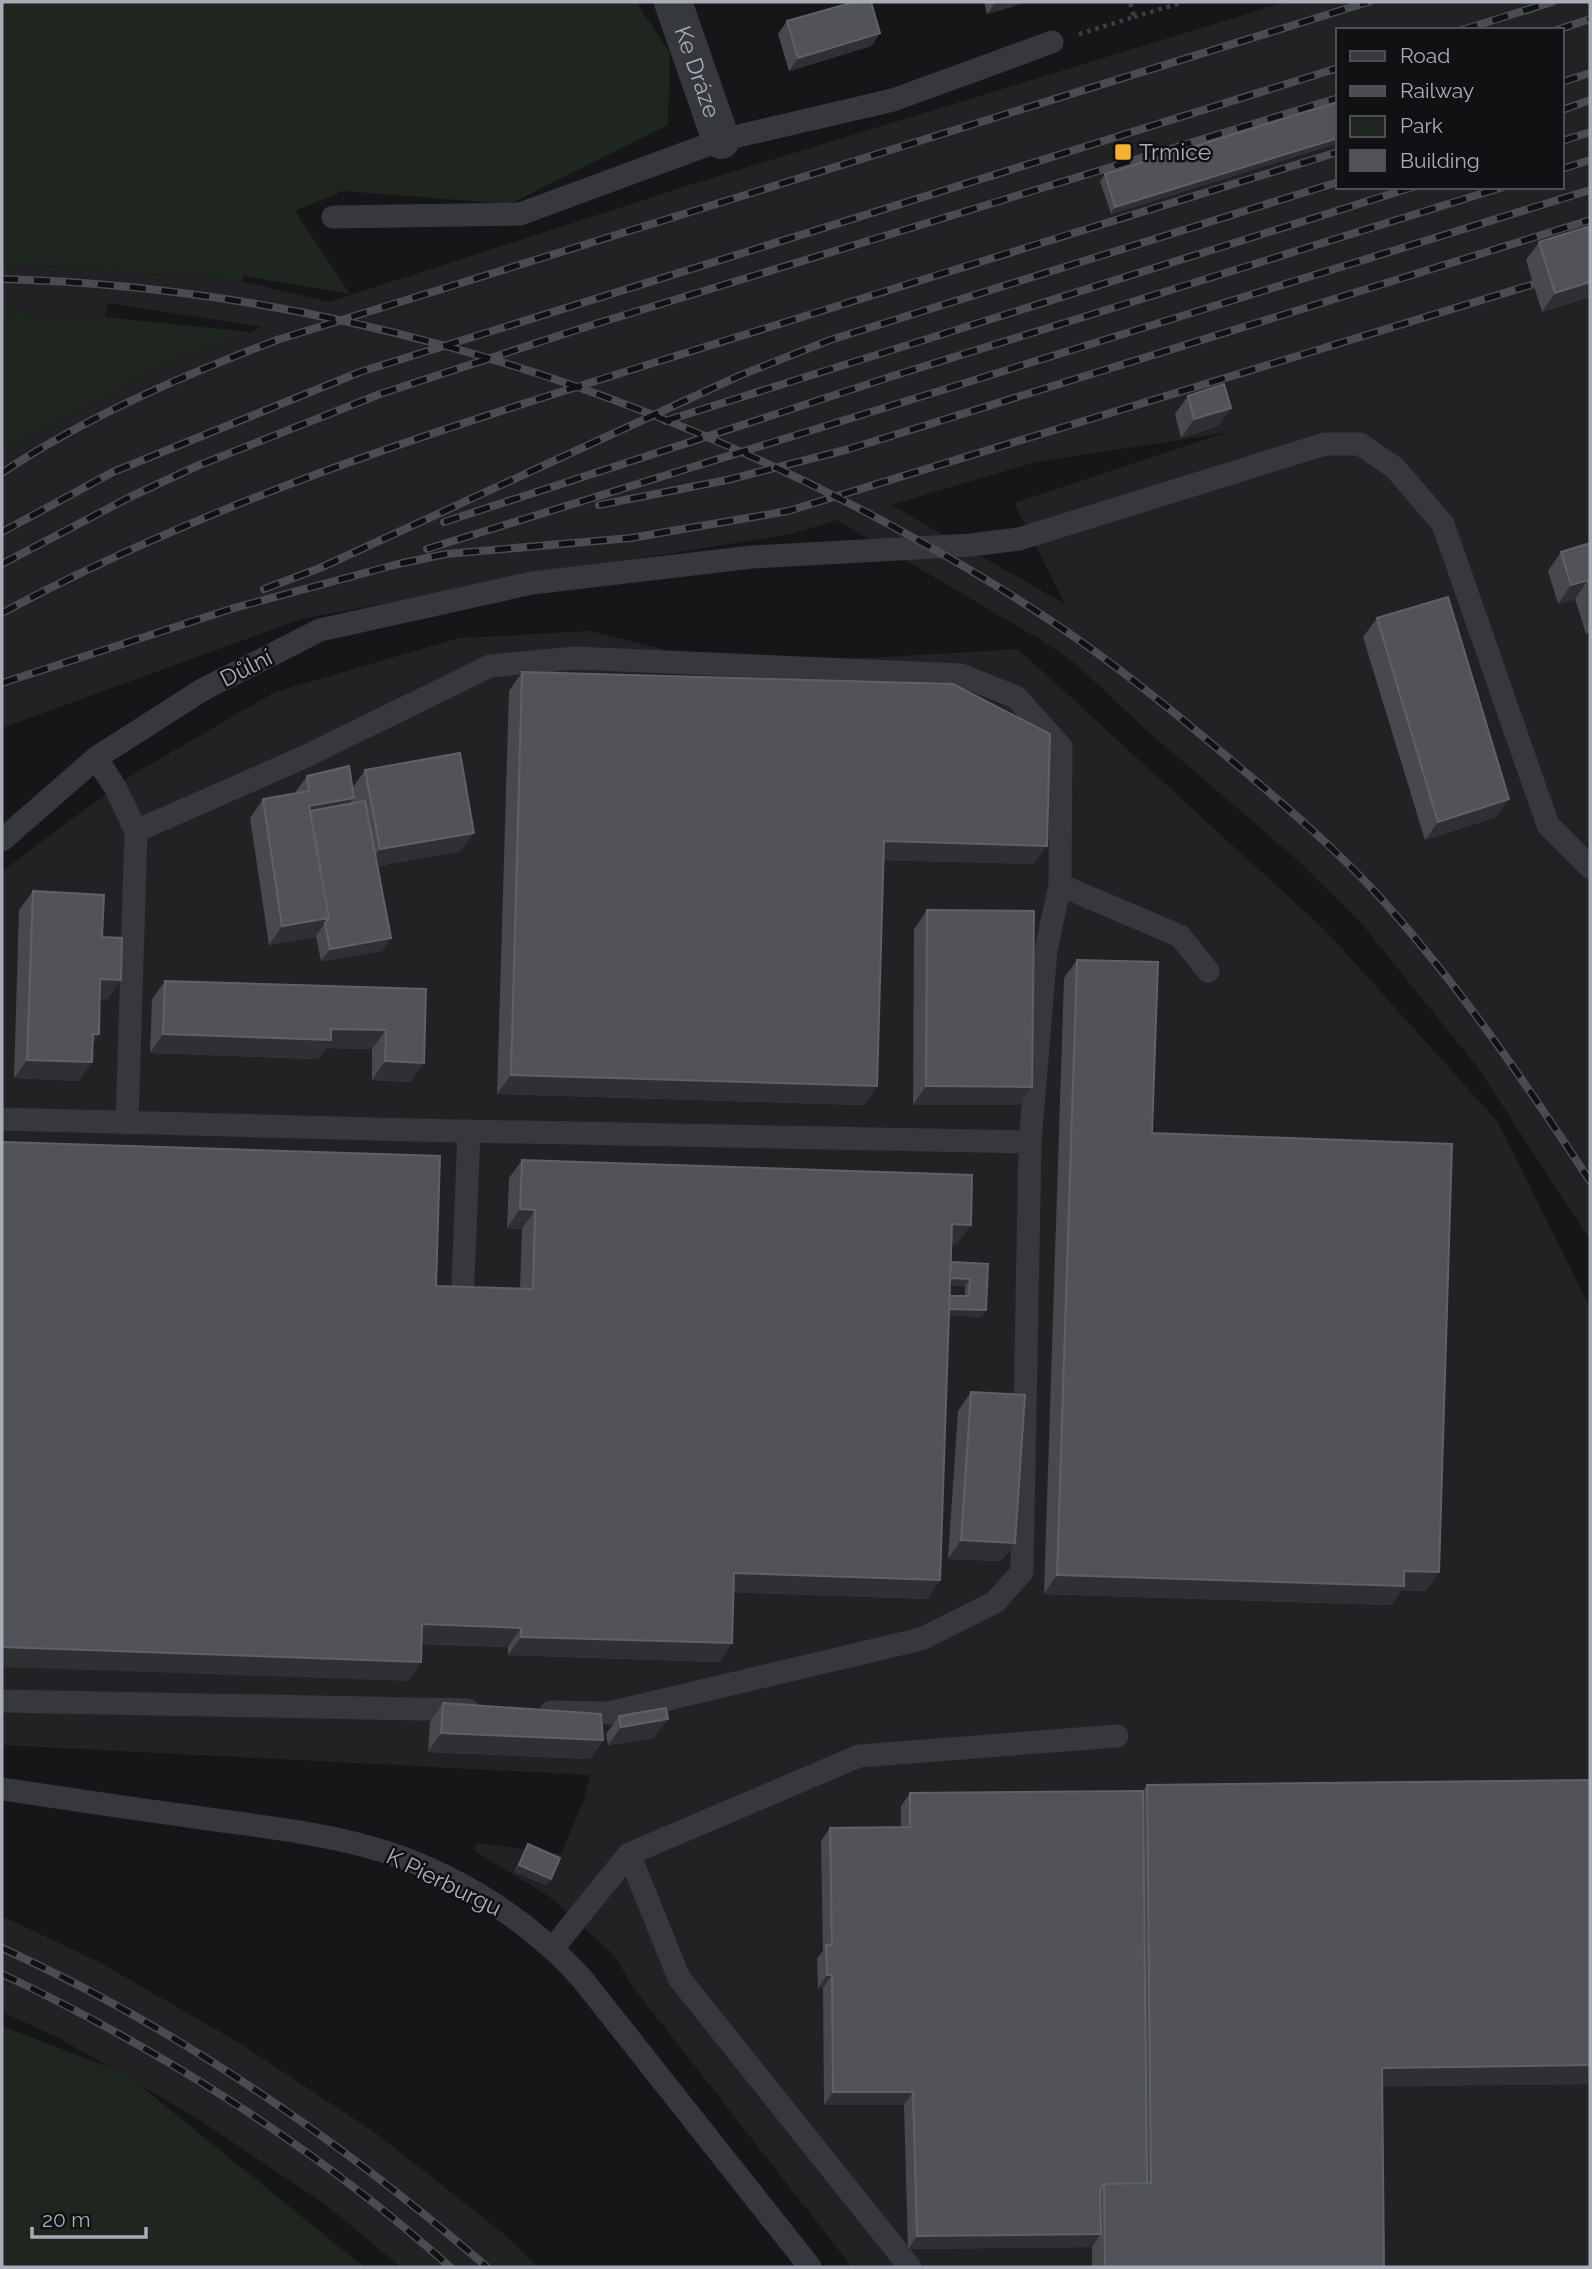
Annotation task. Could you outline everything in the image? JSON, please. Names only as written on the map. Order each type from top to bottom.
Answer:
[{"type":"street","name":"Ke Dráze","points":[[673,2],[721,139]]},
{"type":"lane","points":[[333,217],[520,214],[721,139],[893,100],[1052,42]]},
{"type":"lane","name":"Důlní","points":[[2,840],[96,758],[202,690],[320,630],[532,583],[752,557],[971,545],[1019,539],[1325,443],[1360,444],[1395,468],[1443,524],[1548,825],[1590,867]]},
{"type":"lane","points":[[136,831],[302,758],[490,666],[575,658],[961,675],[1016,697],[1060,747],[1060,885],[1046,950],[1030,1142],[1021,1572],[995,1602],[921,1639],[610,1713],[527,1712]]},
{"type":"lane","points":[[96,758],[115,788],[136,831],[127,1123]]},
{"type":"lane","points":[[1060,885],[1180,936],[1208,971]]},
{"type":"lane","points":[[2,1119],[1030,1142]]},
{"type":"lane","points":[[463,1282],[469,1131]]},
{"type":"lane","points":[[2,1701],[485,1711]]},
{"type":"lane","points":[[554,1947],[629,1854],[859,1756],[1118,1736]]},
{"type":"lane","name":"K Pierburgu","points":[[2,1789],[277,1829],[369,1847],[459,1884],[507,1913],[554,1947],[810,2267]]},
{"type":"lane","points":[[629,1854],[679,1978],[910,2267]]},
{"type":"path","points":[[1129,2],[1134,17]]},
{"type":"path","points":[[1052,42],[1184,2]]},
{"type":"shaded area","points":[[1286,2],[1590,2],[1590,241],[1542,312],[1590,297],[1590,1240],[1478,1068],[1362,924],[1294,857],[1145,729],[1076,664],[1041,640],[837,520],[791,534],[549,573],[301,619],[2,728],[2,451],[173,361],[263,327],[108,303],[105,317],[2,312],[2,263],[242,281],[329,302],[696,183]],"holes":[[[1225,433],[1014,503],[1065,604],[891,505],[1036,462]]]},
{"type":"shaded area","points":[[590,631],[710,661],[866,658],[1018,649],[1327,932],[1498,1122],[1590,1307],[1590,2267],[852,2267],[633,1987],[614,1955],[550,1897],[473,1850],[477,1843],[561,1854],[584,1800],[590,1775],[2,1745],[2,871],[132,775],[275,692],[459,638]]},
{"type":"shaded area","points":[[2,1916],[99,1962],[241,2044],[377,2134],[505,2235],[538,2267],[401,2267],[325,2204],[195,2117],[59,2038],[2,2012]]},
{"type":"green space","points":[[2,2],[636,2],[670,53],[668,125],[510,204],[343,191],[295,211],[350,294],[244,276],[242,281],[2,263]]},
{"type":"green space","points":[[2,312],[105,317],[250,332],[173,361],[2,451]]},
{"type":"green space","points":[[2,2026],[126,2074],[364,2267],[2,2267]]},
{"type":"building","points":[[854,2],[871,2],[880,33],[798,58],[787,21]]},
{"type":"building","points":[[1336,103],[1336,139],[1115,207],[1105,174]]},
{"type":"building","points":[[1590,226],[1590,282],[1555,293],[1539,242]]},
{"type":"building","points":[[1224,384],[1231,408],[1194,419],[1188,396]]},
{"type":"building","points":[[1590,543],[1590,587],[1588,580],[1571,585],[1561,552]]},
{"type":"building","points":[[1448,597],[1509,799],[1438,822],[1377,618]]},
{"type":"building","points":[[522,672],[953,684],[1050,734],[1047,846],[884,841],[877,1086],[511,1075]]},
{"type":"building","points":[[460,753],[474,833],[380,849],[365,770]]},
{"type":"building","points":[[349,766],[354,798],[309,806],[329,918],[282,926],[263,799],[309,791],[307,776]]},
{"type":"building","points":[[365,801],[391,938],[330,949],[325,923],[329,918],[310,811]]},
{"type":"building","points":[[33,891],[104,895],[102,937],[122,938],[121,980],[100,979],[99,1034],[93,1034],[92,1062],[27,1060]]},
{"type":"building","points":[[927,910],[1034,911],[1032,1087],[926,1086]]},
{"type":"building","points":[[1077,960],[1158,962],[1152,1133],[1452,1144],[1439,1572],[1404,1571],[1404,1586],[1057,1575]]},
{"type":"building","points":[[165,981],[426,989],[424,1063],[385,1061],[386,1030],[331,1029],[331,1040],[163,1034]]},
{"type":"building","points":[[2,1142],[440,1156],[436,1286],[533,1289],[535,1210],[520,1209],[522,1160],[972,1175],[971,1225],[952,1224],[940,1580],[734,1573],[732,1643],[521,1637],[521,1628],[422,1624],[421,1662],[2,1647]]},
{"type":"building","points":[[951,1262],[988,1264],[986,1310],[949,1309],[950,1296],[969,1296],[970,1279],[950,1278]]},
{"type":"building","points":[[971,1392],[1025,1395],[1015,1543],[961,1540]]},
{"type":"building","points":[[443,1703],[601,1714],[603,1740],[441,1733]]},
{"type":"building","points":[[666,1708],[668,1719],[621,1727],[619,1716]]},
{"type":"building","points":[[1590,1780],[1590,2065],[1382,2068],[1384,2267],[1105,2267],[1104,2184],[1151,2183],[1147,1785]]},
{"type":"building","points":[[1143,1791],[1147,2183],[1104,2184],[1100,2190],[1101,2234],[917,2236],[913,2092],[833,2092],[832,1975],[827,1975],[826,1945],[832,1945],[830,1828],[910,1827],[910,1793]]},
{"type":"building","points":[[528,1844],[560,1858],[551,1879],[519,1865]]},
{"type":"railway","points":[[2,473],[101,415],[277,340],[1368,2]]},
{"type":"railway","points":[[1468,28],[1552,2]]},
{"type":"railway","points":[[1563,28],[1590,19]]},
{"type":"railway","points":[[2,532],[113,472],[360,372],[1336,69]]},
{"type":"railway","points":[[1564,81],[1590,73]]},
{"type":"railway","points":[[2,564],[130,497],[197,466],[380,394],[595,324],[1336,99]]},
{"type":"railway","points":[[1564,109],[1590,100]]},
{"type":"railway","points":[[1564,140],[1590,132]]},
{"type":"railway","points":[[2,613],[165,534],[249,500],[419,438],[1336,153]]},
{"type":"railway","points":[[1564,168],[1590,160]]},
{"type":"railway","points":[[264,589],[320,568],[741,375],[830,340],[1336,183]]},
{"type":"railway","points":[[665,421],[1407,189]]},
{"type":"railway","points":[[444,522],[893,376],[1497,189]]},
{"type":"railway","points":[[427,549],[1590,190]]},
{"type":"railway","points":[[599,505],[727,480],[849,449],[1590,220]]},
{"type":"railway","points":[[2,683],[234,608],[398,564],[446,554],[631,538],[788,511],[1590,267]]},
{"type":"railway","points":[[2,279],[114,286],[226,299],[336,319],[445,346],[552,378],[658,417],[761,461],[862,510],[947,556],[1002,589],[1101,656],[1267,791],[1348,865],[1386,904],[1442,970],[1518,1074],[1590,1181]]},
{"type":"railway","points":[[2,1948],[132,2014],[256,2090],[374,2175],[487,2267]]},
{"type":"railway","points":[[2,1974],[120,2035],[236,2105],[348,2183],[450,2267]]},
{"type":"place","name":"Trmice","points":[[1123,152]]}]
